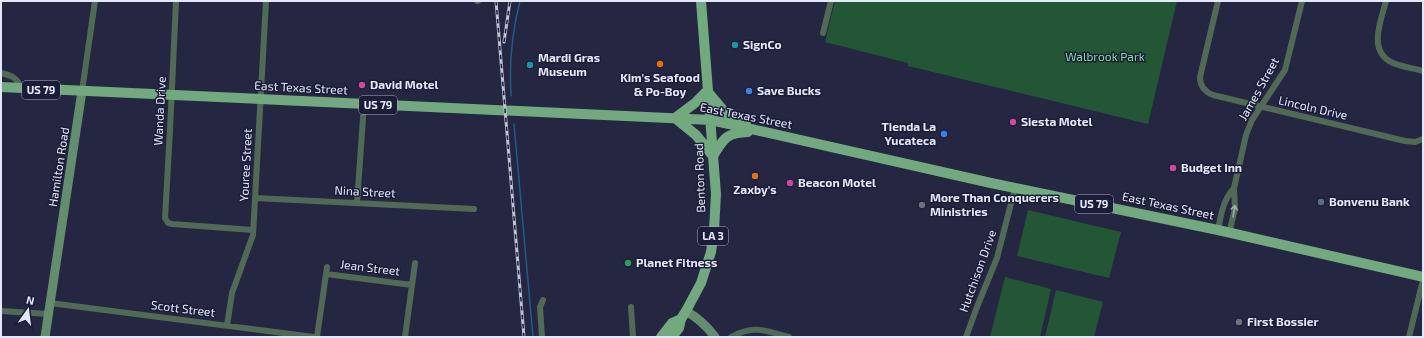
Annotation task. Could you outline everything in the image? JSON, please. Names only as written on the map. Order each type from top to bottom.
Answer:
[{"type":"main road","name":"Benton Road","points":[[684,315],[701,283],[711,252],[716,194],[701,1]]},
{"type":"main road","name":"East Texas Street","points":[[1,87],[711,120],[1015,188],[1218,230],[1423,278]]},
{"type":"main road","points":[[707,91],[730,117],[764,132],[729,135],[725,137],[713,156],[696,135],[675,118],[695,103],[707,91]]},
{"type":"main road","name":"LA 3","points":[[661,337],[672,323],[684,315]]},
{"type":"main road","name":"LA 3","points":[[672,337],[679,328],[684,315]]},
{"type":"street","name":"Hamilton Road","points":[[45,337],[95,1]]},
{"type":"street","name":"Wanda Drive","points":[[176,1],[164,218],[172,224],[253,230]]},
{"type":"street","name":"Youree Street","points":[[227,326],[232,293],[250,244],[253,230],[266,1]]},
{"type":"street","points":[[824,33],[831,1]]},
{"type":"street","name":"Lincoln Drive","points":[[1218,1],[1200,80],[1202,87],[1208,92],[1213,95],[1406,141],[1415,142],[1422,140]]},
{"type":"street","name":"James Street","points":[[1229,233],[1235,209],[1234,188],[1246,135],[1252,120],[1285,70],[1302,1]]},
{"type":"street","points":[[1386,1],[1378,35],[1380,51],[1392,62],[1423,71]]},
{"type":"street","points":[[1,73],[18,81],[20,88]]},
{"type":"street","points":[[357,203],[364,104]]},
{"type":"street","name":"Hutchison Drive","points":[[966,337],[997,258],[1015,188]]},
{"type":"street","name":"James Street","points":[[1218,230],[1225,202],[1229,193],[1234,188]]},
{"type":"street","name":"Nina Street","points":[[255,198],[474,209]]},
{"type":"street","points":[[405,337],[415,263]]},
{"type":"street","name":"Jean Street","points":[[315,337],[327,271],[412,285]]},
{"type":"street","points":[[1409,337],[1423,278]]},
{"type":"street","points":[[542,337],[540,307],[543,300]]},
{"type":"street","name":"Scott Street","points":[[50,303],[315,337]]},
{"type":"street","points":[[631,307],[633,337]]},
{"type":"street","points":[[1,311],[48,314]]},
{"type":"street","points":[[684,315],[700,320],[715,337]]},
{"type":"street","points":[[731,337],[740,332],[752,329],[789,337]]},
{"type":"green space","name":"Walbrook Park","points":[[835,1],[1177,1],[1148,124],[908,66],[908,63],[825,42]]},
{"type":"green space","points":[[1028,210],[1121,232],[1109,278],[1017,256]]},
{"type":"green space","points":[[1005,277],[1051,289],[1040,337],[990,337]]},
{"type":"green space","points":[[1056,290],[1103,302],[1094,337],[1045,337]]},
{"type":"waterway","points":[[511,96],[510,72],[512,48],[520,1]]},
{"type":"waterway","points":[[514,124],[533,337]]},
{"type":"railway","points":[[496,1],[524,337]]},
{"type":"railway","points":[[504,42],[510,1]]},
{"type":"place","name":"SignCo","points":[[735,45]]},
{"type":"place","name":"Kim's Seafood & Po-Boy","points":[[660,64]]},
{"type":"place","name":"Mardi Gras Museum","points":[[530,65]]},
{"type":"place","name":"David Motel","points":[[362,85]]},
{"type":"place","name":"Save Bucks","points":[[749,91]]},
{"type":"place","name":"Siesta Motel","points":[[1013,122]]},
{"type":"place","name":"Tienda La Yucateca","points":[[944,134]]},
{"type":"place","name":"Budget Inn","points":[[1173,168]]},
{"type":"place","name":"Zaxby's","points":[[755,176]]},
{"type":"place","name":"Beacon Motel","points":[[790,183]]},
{"type":"place","name":"Bonvenu Bank","points":[[1321,202]]},
{"type":"place","name":"More Than Conquerers Ministries","points":[[922,205]]},
{"type":"place","name":"Planet Fitness","points":[[628,263]]},
{"type":"place","name":"First Bossier","points":[[1239,322]]}]
